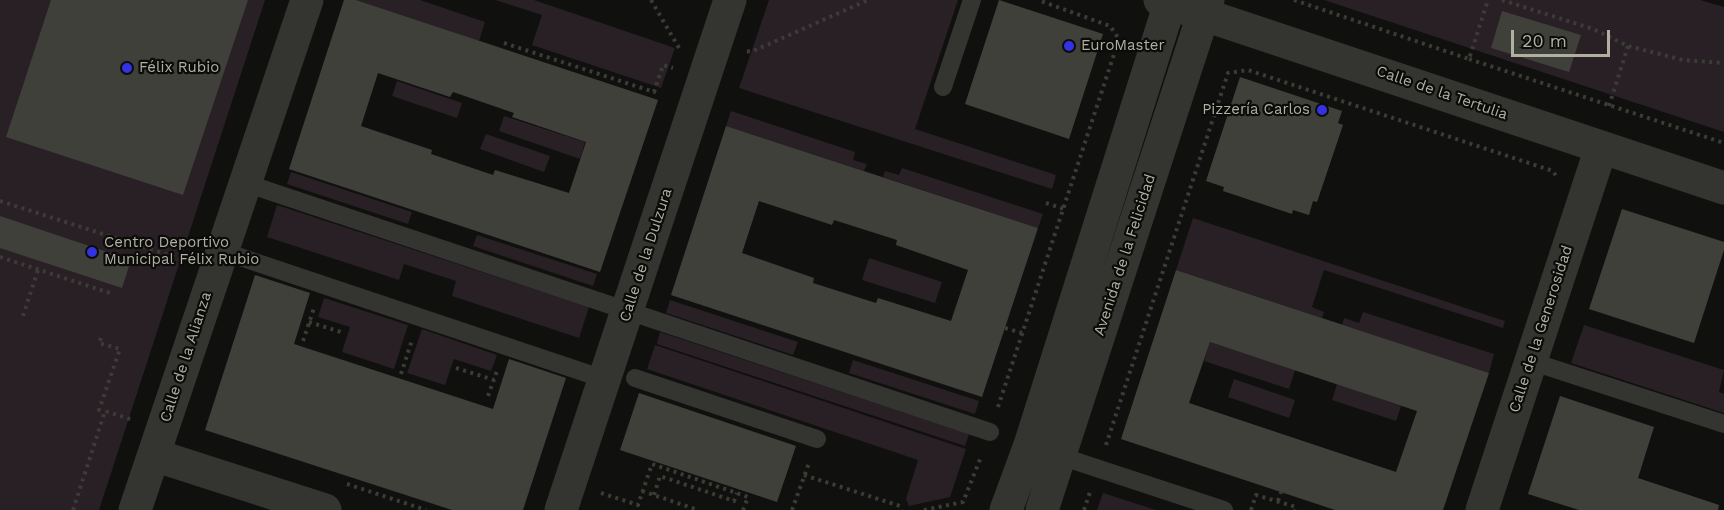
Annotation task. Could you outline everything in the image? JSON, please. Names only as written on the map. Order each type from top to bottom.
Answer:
[{"type":"street","name":"Calle de la Alianza","points":[[135,510],[307,0]]},
{"type":"street","name":"Calle de la Dulzura","points":[[561,510],[619,378],[628,310],[730,0]]},
{"type":"street","name":"Calle de la Tertulia","points":[[1167,1],[1205,6],[1601,148],[1724,188]]},
{"type":"street","points":[[1006,510],[1030,445],[1167,1]]},
{"type":"street","name":"Avenida de la Felicidad","points":[[1042,510],[1205,6]]},
{"type":"street","name":"Calle de la Generosidad","points":[[1482,510],[1601,148]]},
{"type":"street","points":[[154,454],[332,496]]},
{"type":"lane","points":[[943,87],[972,0]]},
{"type":"lane","points":[[245,183],[990,432]]},
{"type":"lane","points":[[222,251],[420,317],[817,439]]},
{"type":"lane","points":[[1530,361],[1724,424]]},
{"type":"lane","points":[[1060,456],[1224,510]]},
{"type":"path","points":[[651,0],[682,54]]},
{"type":"path","points":[[924,510],[963,502],[990,432],[1119,39],[1110,26],[1038,0]]},
{"type":"path","points":[[1294,0],[1724,143]]},
{"type":"path","points":[[1469,59],[1488,0]]},
{"type":"path","points":[[1503,0],[1593,29],[1628,46],[1683,60],[1724,63]]},
{"type":"path","points":[[744,50],[751,52],[865,1]]},
{"type":"path","points":[[504,43],[654,92],[663,64],[677,69]]},
{"type":"path","points":[[1609,105],[1628,46]]},
{"type":"path","points":[[1084,510],[1228,73],[1248,70],[1553,171],[1558,180]]},
{"type":"path","points":[[0,201],[190,262]]},
{"type":"path","points":[[1046,203],[1064,209]]},
{"type":"path","points":[[0,257],[110,293]]},
{"type":"path","points":[[23,316],[38,270]]},
{"type":"path","points":[[303,341],[321,284]]},
{"type":"path","points":[[401,374],[420,317]]},
{"type":"path","points":[[309,322],[344,333]]},
{"type":"path","points":[[1005,328],[1022,333]]},
{"type":"path","points":[[101,338],[99,343],[120,349],[99,410],[139,422]]},
{"type":"path","points":[[456,368],[494,380]]},
{"type":"path","points":[[73,510],[105,411]]},
{"type":"path","points":[[792,510],[817,439]]},
{"type":"path","points":[[606,495],[638,505],[651,464],[748,497],[743,510]]},
{"type":"path","points":[[804,475],[900,506],[902,510]]},
{"type":"path","points":[[654,495],[660,476],[734,501],[737,493]]},
{"type":"path","points":[[642,491],[699,510]]},
{"type":"path","points":[[1278,501],[1281,492]]},
{"type":"path","points":[[1251,510],[1256,495],[1296,507],[1295,510]]},
{"type":"path","points":[[332,496],[426,510]]},
{"type":"shaded area","name":"Centro Deportivo Municipal Félix Rubio","points":[[0,0],[265,0],[99,510],[0,510]]},
{"type":"shaded area","points":[[356,0],[420,0],[485,22],[479,41]]},
{"type":"shaded area","points":[[495,0],[534,0],[675,48],[661,88],[532,45],[542,15]]},
{"type":"shaded area","points":[[769,0],[958,0],[915,129],[1056,175],[1052,189],[739,88]]},
{"type":"shaded area","points":[[1324,0],[1700,0],[1724,7],[1724,132]]},
{"type":"shaded area","points":[[397,81],[462,103],[457,118],[392,96]]},
{"type":"shaded area","points":[[731,111],[855,152],[853,160],[867,164],[864,171],[726,126]]},
{"type":"shaded area","points":[[504,116],[585,142],[580,159],[499,131]]},
{"type":"shaded area","points":[[486,134],[550,156],[544,172],[480,149]]},
{"type":"shaded area","points":[[902,168],[1043,214],[1038,228],[883,177],[885,171],[899,175]]},
{"type":"shaded area","points":[[291,172],[412,212],[408,224],[287,184]]},
{"type":"shaded area","points":[[277,205],[589,307],[579,338],[452,296],[456,281],[404,264],[399,280],[267,237]]},
{"type":"shaded area","points":[[1193,218],[1505,321],[1503,328],[1324,270],[1312,307],[1324,312],[1322,318],[1176,270]]},
{"type":"shaded area","points":[[477,235],[597,274],[593,286],[473,246]]},
{"type":"shaded area","points":[[869,258],[942,282],[935,303],[862,280]]},
{"type":"shaded area","points":[[324,298],[408,325],[394,369],[342,352],[350,327],[318,317]]},
{"type":"shaded area","points":[[670,300],[798,342],[793,355],[666,313]]},
{"type":"shaded area","points":[[1363,312],[1494,354],[1489,373],[1342,325],[1344,318],[1359,323]]},
{"type":"shaded area","points":[[1584,325],[1724,370],[1719,392],[1724,394],[1724,413],[1571,363]]},
{"type":"shaded area","points":[[422,329],[497,355],[491,371],[454,359],[445,385],[407,373]]},
{"type":"shaded area","points":[[660,332],[969,434],[965,446],[657,344]]},
{"type":"shaded area","points":[[1210,342],[1295,370],[1289,389],[1204,361]]},
{"type":"shaded area","points":[[655,345],[966,449],[950,497],[909,506],[906,499],[918,460],[647,369]]},
{"type":"shaded area","points":[[853,360],[979,401],[975,414],[849,373]]},
{"type":"shaded area","points":[[1234,379],[1295,400],[1289,418],[1228,397]]},
{"type":"shaded area","points":[[1337,384],[1401,406],[1396,421],[1332,400]]},
{"type":"shaded area","points":[[1103,493],[1156,510],[1097,510]]},
{"type":"building","name":"Félix Rubio","points":[[51,0],[248,0],[183,195],[6,137]]},
{"type":"building","points":[[344,0],[356,0],[658,100],[600,272],[289,169]],"holes":[[[378,73],[450,97],[453,92],[514,113],[512,117],[586,142],[569,193],[495,170],[493,175],[431,154],[432,150],[361,126]]]},
{"type":"building","points":[[999,0],[1103,34],[1069,139],[965,104]]},
{"type":"building","points":[[1502,11],[1581,35],[1569,72],[1491,48]]},
{"type":"building","points":[[1240,77],[1342,111],[1338,123],[1343,125],[1317,202],[1313,201],[1309,215],[1293,210],[1292,214],[1223,191],[1224,187],[1206,181]]},
{"type":"building","points":[[726,126],[1038,228],[982,397],[671,295]],"holes":[[[759,201],[832,225],[834,220],[897,240],[896,245],[968,270],[951,321],[878,298],[876,303],[813,283],[814,278],[742,253]]]},
{"type":"building","points":[[1622,209],[1724,242],[1724,250],[1694,343],[1589,309]]},
{"type":"building","points":[[0,216],[131,260],[122,288],[0,248]]},
{"type":"building","points":[[1176,270],[1489,373],[1443,510],[1335,510],[1121,439]],"holes":[[[1210,342],[1417,411],[1396,472],[1189,403]]]},
{"type":"building","points":[[255,275],[310,293],[294,344],[493,409],[509,359],[566,378],[523,510],[452,510],[205,430]]},
{"type":"building","points":[[639,393],[796,446],[777,502],[620,450]]},
{"type":"building","points":[[1560,396],[1654,427],[1638,478],[1719,505],[1718,510],[1579,510],[1528,494]]},
{"type":"place","name":"EuroMaster","points":[[1069,46]]},
{"type":"place","name":"Félix Rubio","points":[[127,68]]},
{"type":"place","name":"Pizzería Carlos","points":[[1322,110]]},
{"type":"place","name":"Centro Deportivo Municipal Félix Rubio","points":[[92,252]]}]
